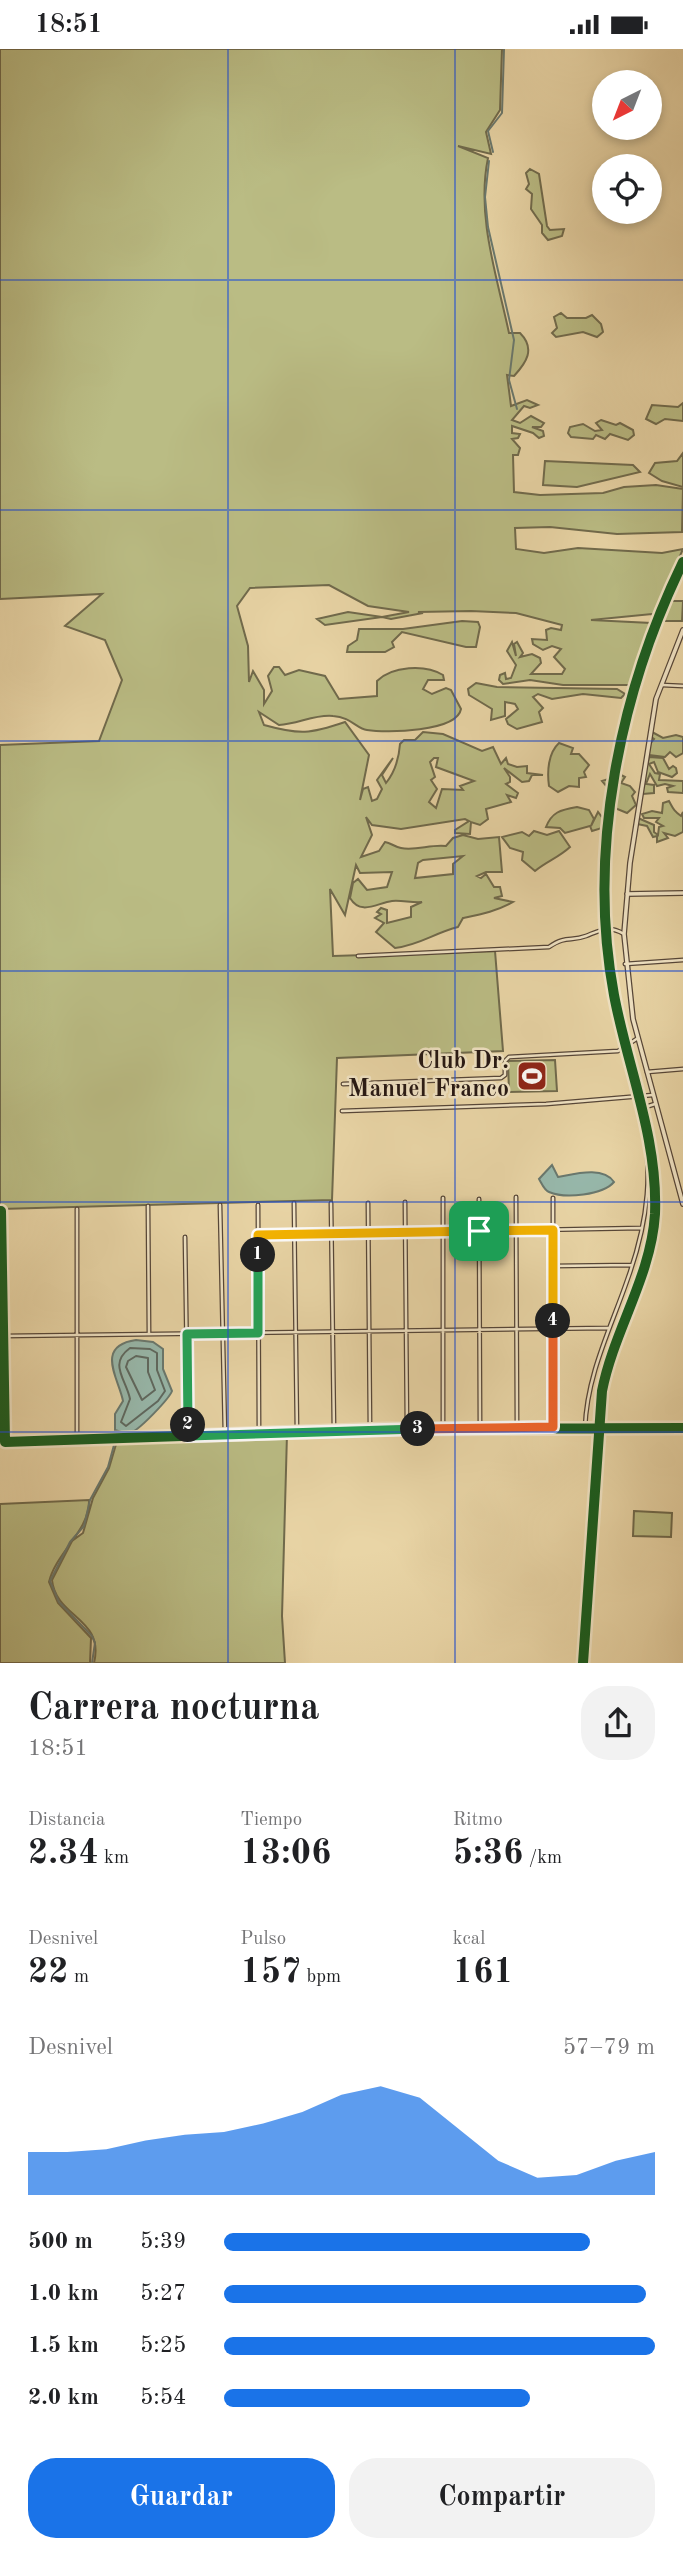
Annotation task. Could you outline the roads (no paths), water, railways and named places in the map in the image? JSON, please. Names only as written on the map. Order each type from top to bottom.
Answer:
[{"type":"street","points":[[683,630],[660,685],[649,732],[624,934],[625,964],[638,1038],[683,1204]]},
{"type":"street","points":[[660,685],[683,686]]},
{"type":"street","points":[[627,894],[683,893]]},
{"type":"street","points":[[358,956],[549,947],[560,938],[584,937],[597,929],[613,928],[624,934]]},
{"type":"street","points":[[625,964],[683,960]]},
{"type":"street","points":[[343,1084],[502,1078],[505,1061],[509,1057],[618,1051],[638,1038]]},
{"type":"street","points":[[647,1072],[683,1069]]},
{"type":"street","points":[[342,1111],[547,1104],[653,1095]]},
{"type":"street","points":[[585,1428],[590,1389],[608,1328],[632,1265],[649,1200],[649,1151],[639,1109],[655,1104]]},
{"type":"street","points":[[516,1197],[517,1428]]},
{"type":"street","points":[[443,1198],[443,1429]]},
{"type":"street","points":[[553,1198],[553,1427]]},
{"type":"street","points":[[479,1199],[480,1428]]},
{"type":"street","points":[[405,1202],[407,1429]]},
{"type":"street","points":[[295,1203],[297,1433]]},
{"type":"street","points":[[331,1203],[334,1431]]},
{"type":"street","points":[[368,1203],[370,1430]]},
{"type":"street","points":[[220,1205],[225,1435]]},
{"type":"street","points":[[258,1205],[259,1434]]},
{"type":"street","points":[[148,1206],[149,1334]]},
{"type":"street","points":[[77,1209],[77,1440]]},
{"type":"street","points":[[1,1211],[5,1442],[407,1429],[683,1428]]},
{"type":"street","points":[[258,1235],[641,1228]]},
{"type":"street","points":[[185,1237],[188,1436]]},
{"type":"street","points":[[553,1266],[632,1265]]},
{"type":"street","points":[[4,1336],[608,1328]]},
{"type":"water","points":[[552,1165],[558,1177],[596,1173],[609,1177],[614,1182],[593,1193],[556,1194],[546,1190],[539,1179]]},
{"type":"water","points":[[136,1340],[153,1342],[163,1349],[163,1369],[172,1391],[141,1425],[132,1432],[123,1433],[115,1430],[115,1414],[123,1401],[114,1374],[112,1356],[123,1343]]},
{"type":"waterway","points":[[493,152],[488,131],[502,113],[504,49]]},
{"type":"waterway","points":[[489,161],[485,197],[488,227],[514,340],[509,380],[517,409]]},
{"type":"waterway","points":[[118,1436],[119,1432]]},
{"type":"waterway","points":[[92,1663],[95,1643],[92,1636],[59,1602],[50,1581],[70,1542],[84,1526],[90,1500],[108,1467],[114,1445]]},
{"type":"place","name":"Club Dr. Manuel Franco","points":[[532,1076]]}]
